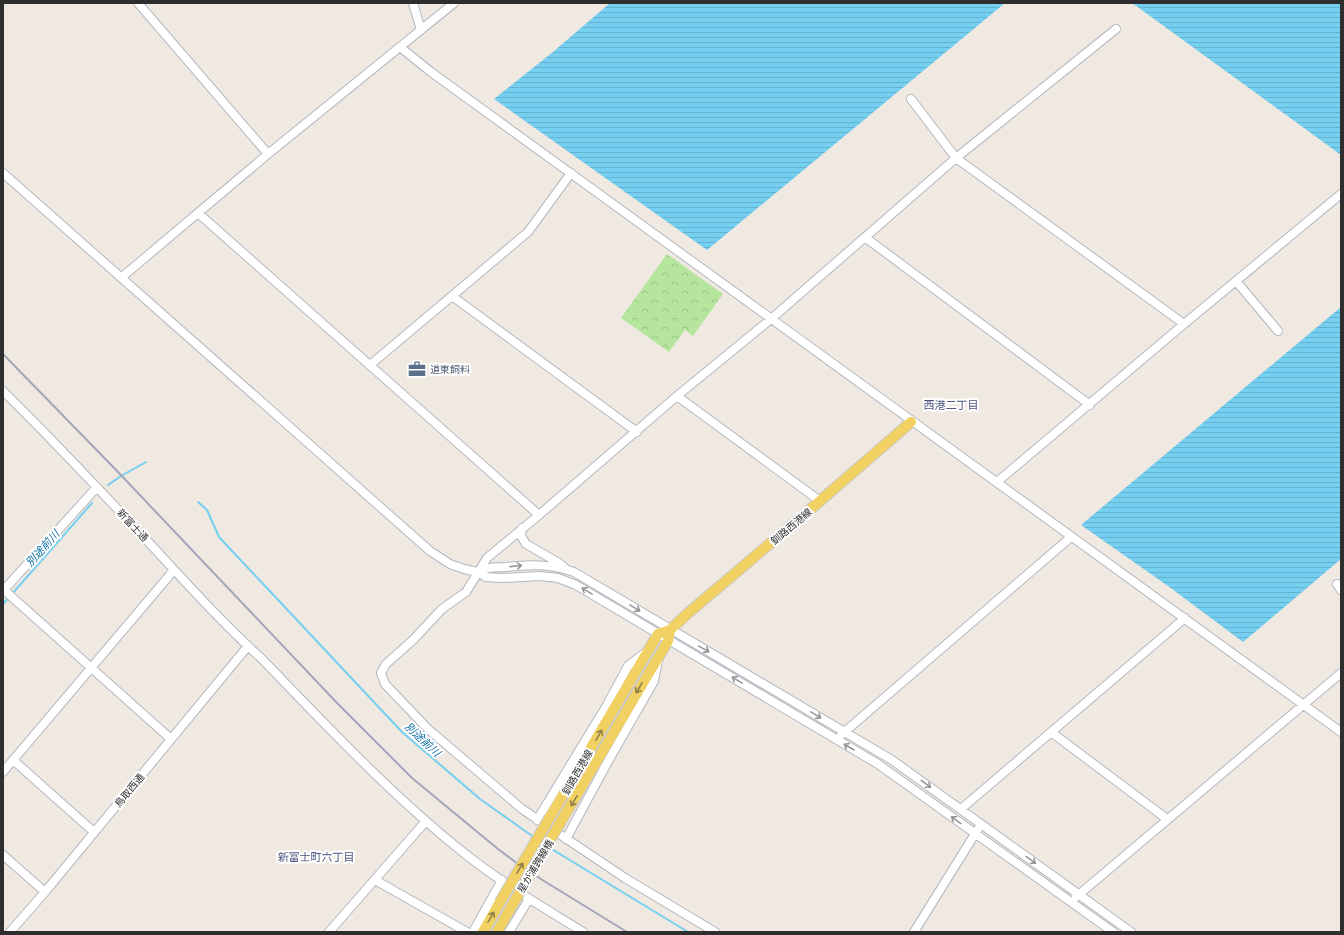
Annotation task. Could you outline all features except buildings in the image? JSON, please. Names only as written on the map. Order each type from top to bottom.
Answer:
[{"type":"main road","name":"釧路西港線","points":[[550,817],[658,634],[670,630],[911,422]]},
{"type":"main road","name":"釧路西港線","points":[[560,823],[668,640],[670,630]]},
{"type":"main road","name":"星が浦跨線橋","points":[[483,932],[550,817]]},
{"type":"main road","name":"星が浦跨線橋","points":[[496,932],[560,823]]},
{"type":"street","points":[[138,3],[268,154]]},
{"type":"street","points":[[413,3],[421,30]]},
{"type":"street","points":[[122,278],[268,154],[454,3]]},
{"type":"street","points":[[715,932],[625,878],[522,809],[428,729],[385,684],[380,673],[386,664],[413,640],[442,609],[466,592],[487,558],[522,528],[539,516],[677,396],[771,319],[866,238],[956,158],[1116,29]]},
{"type":"street","points":[[400,47],[431,72],[911,422],[997,482],[1341,732]]},
{"type":"street","points":[[910,98],[956,158],[1184,324]]},
{"type":"street","points":[[3,173],[430,551],[450,564],[478,572],[486,577],[502,578],[529,576],[558,578],[576,585],[878,764],[1113,932]]},
{"type":"street","points":[[370,365],[528,232],[571,173]]},
{"type":"street","points":[[997,482],[1341,194]]},
{"type":"street","points":[[198,213],[539,516]]},
{"type":"street","points":[[866,238],[1090,405]]},
{"type":"street","points":[[1236,281],[1278,331]]},
{"type":"street","points":[[452,296],[637,432]]},
{"type":"street","name":"新富士通","points":[[3,392],[97,487],[174,570],[248,646],[389,788],[464,854],[529,899],[583,932]]},
{"type":"street","points":[[677,396],[820,501]]},
{"type":"street","points":[[97,487],[4,591],[171,739]]},
{"type":"street","points":[[522,528],[521,536],[526,544],[559,563],[567,570]]},
{"type":"street","points":[[836,740],[1071,537]]},
{"type":"street","points":[[478,572],[487,567],[532,564],[552,566],[567,570],[598,586],[892,760],[1131,932]]},
{"type":"street","points":[[3,772],[174,570]]},
{"type":"street","points":[[961,809],[1185,618]]},
{"type":"street","name":"鳥取西通","points":[[10,932],[45,892],[248,646]]},
{"type":"street","points":[[537,820],[607,705],[628,666],[650,648]]},
{"type":"street","points":[[566,839],[654,681],[659,655]]},
{"type":"street","points":[[1071,902],[1167,819],[1341,673]]},
{"type":"street","points":[[1051,732],[1167,819]]},
{"type":"street","points":[[13,760],[94,832]]},
{"type":"street","points":[[329,932],[426,821]]},
{"type":"street","points":[[914,932],[982,824]]},
{"type":"street","points":[[3,855],[45,892]]},
{"type":"street","points":[[375,880],[467,932]]},
{"type":"street","points":[[473,932],[502,880]]},
{"type":"street","points":[[509,932],[529,899]]},
{"type":"green space","points":[[667,254],[723,294],[693,336],[685,330],[669,352],[621,318]]},
{"type":"water","points":[[610,3],[1005,3],[707,250],[494,99],[553,52]]},
{"type":"water","points":[[1132,3],[1341,3],[1341,155],[1161,24]]},
{"type":"water","points":[[1341,307],[1341,559],[1243,642],[1168,586],[1081,525]]},
{"type":"waterway","name":"別途前川","points":[[108,485],[146,462]]},
{"type":"waterway","name":"別途前川","points":[[198,502],[207,510],[219,537],[402,732],[480,799],[535,838]]},
{"type":"waterway","name":"別途前川","points":[[12,594],[92,503]]},
{"type":"waterway","name":"別途前川","points":[[3,604],[9,597]]},
{"type":"waterway","name":"別途前川","points":[[550,848],[688,932]]},
{"type":"railway","points":[[3,354],[118,472],[339,705],[412,778],[518,864],[627,932]]},
{"type":"place","name":"道東飼料","points":[[417,369]]},
{"type":"district","name":"西港二丁目","points":[[951,404]]},
{"type":"district","name":"新富士町六丁目","points":[[316,856]]}]
